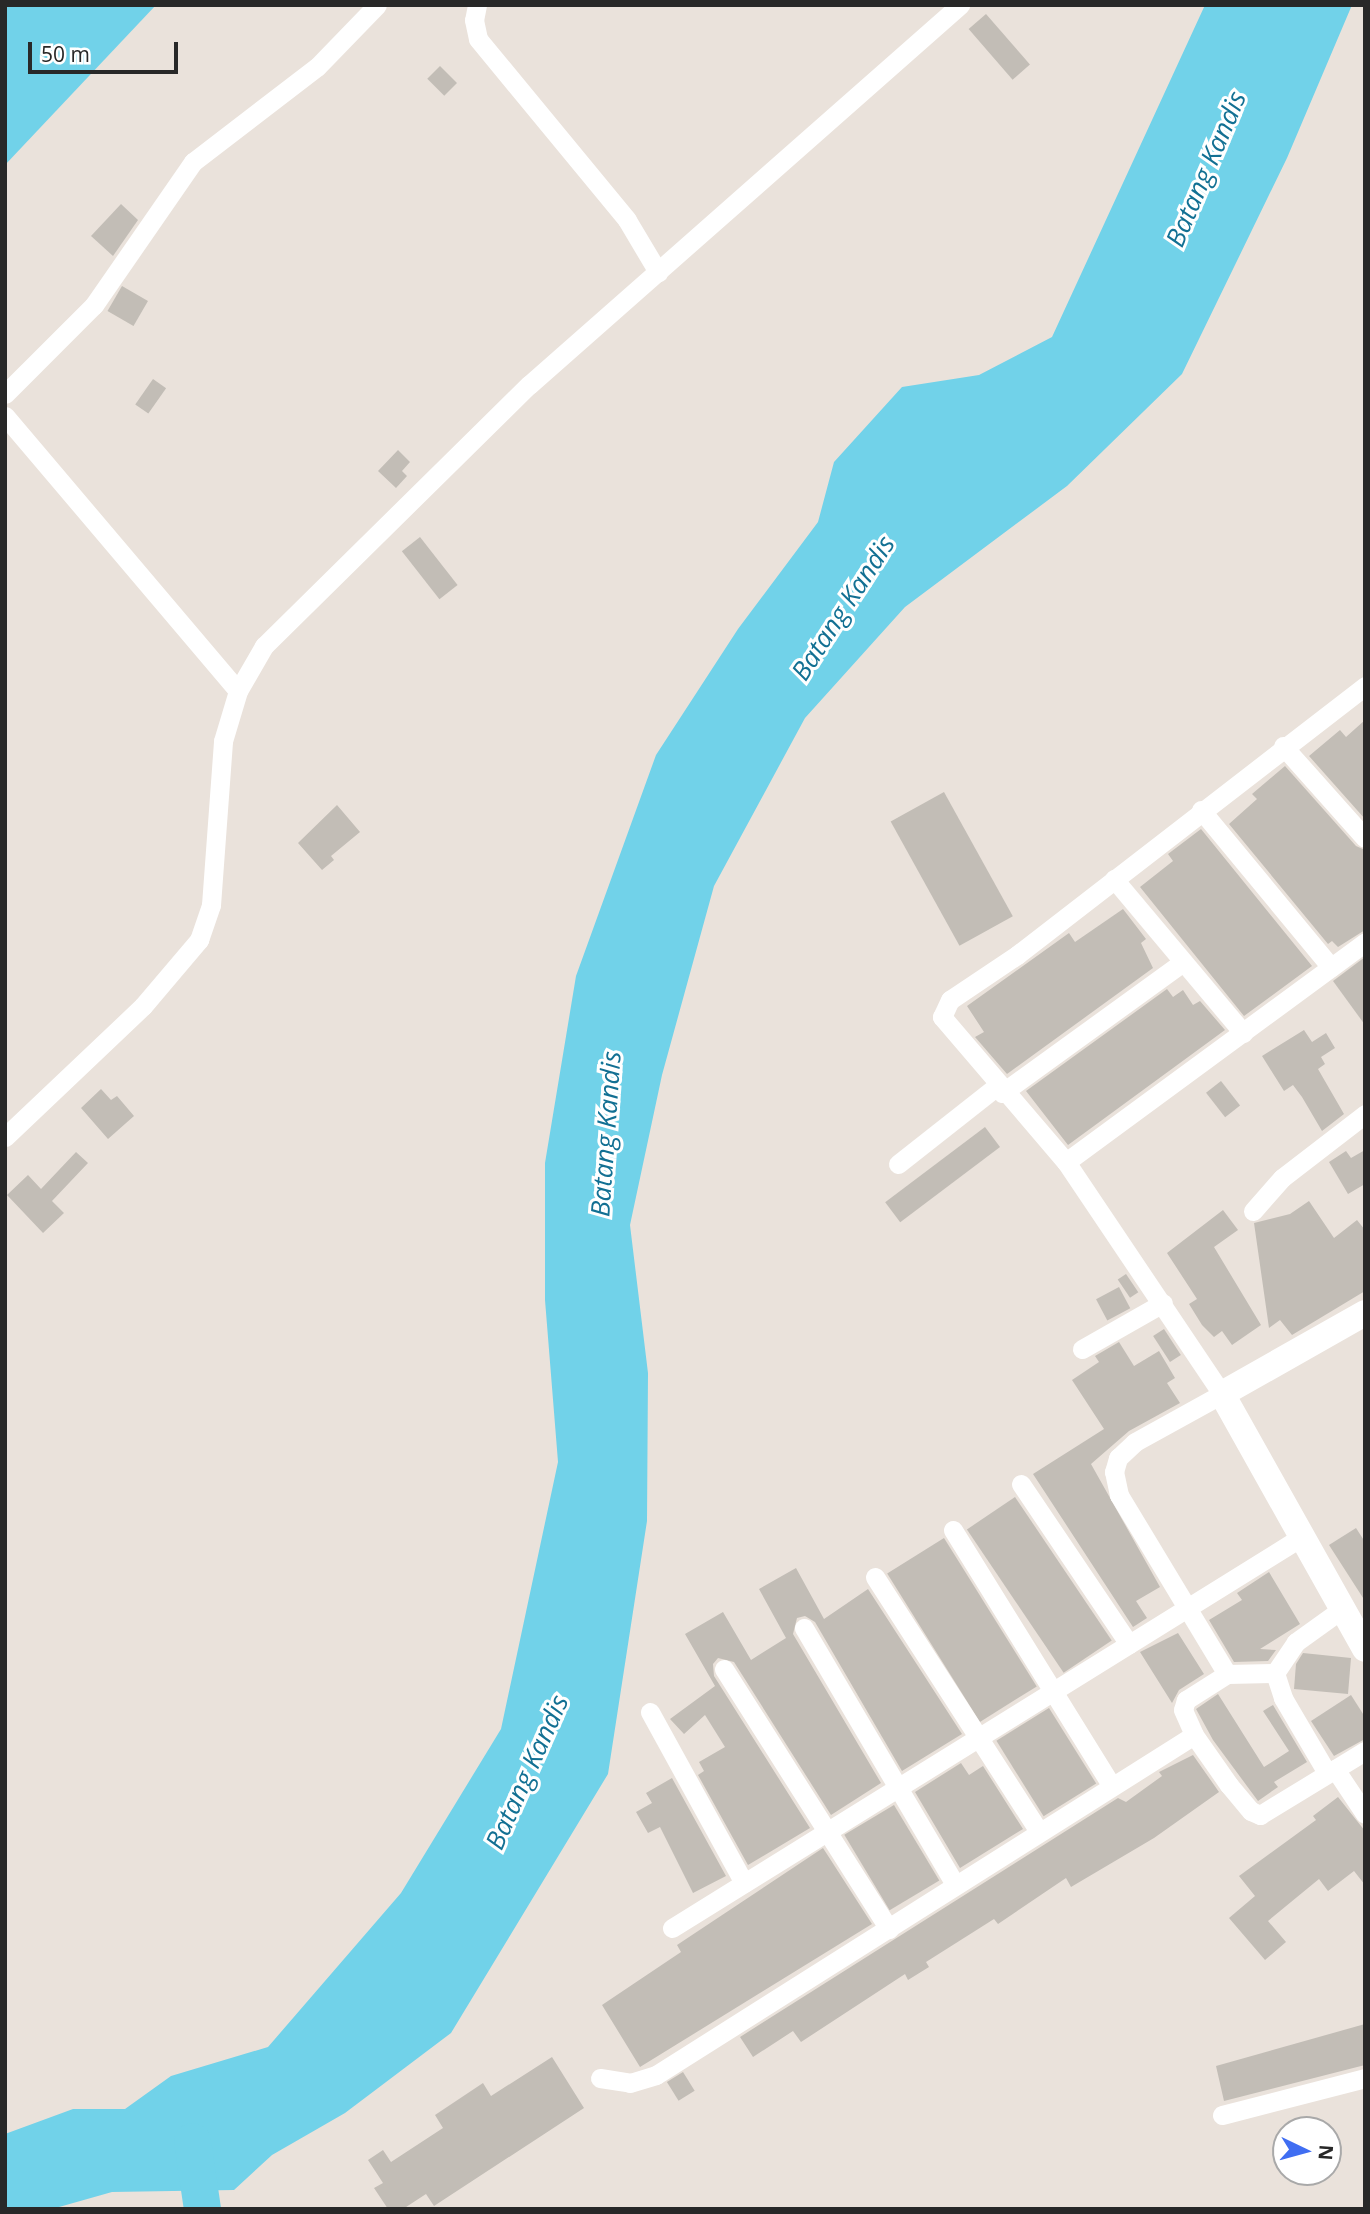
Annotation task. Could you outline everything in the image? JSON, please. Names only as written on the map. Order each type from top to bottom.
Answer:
[{"type":"street","points":[[5,394],[94,304],[193,162],[317,67],[377,5]]},
{"type":"street","points":[[477,5],[474,20],[478,39],[627,220],[658,272]]},
{"type":"street","points":[[5,1138],[143,1006],[199,940],[211,905],[223,741],[238,691],[264,646],[529,385],[960,5]]},
{"type":"street","points":[[5,416],[238,691]]},
{"type":"street","points":[[1365,685],[944,1009],[946,1027],[1066,1162],[1163,1303],[1222,1394],[1365,1649]]},
{"type":"street","points":[[1283,746],[1365,838]]},
{"type":"street","points":[[1201,810],[1331,967]]},
{"type":"street","points":[[1114,879],[1243,1033]]},
{"type":"street","points":[[1066,1162],[1365,942]]},
{"type":"street","points":[[898,1164],[1000,1089],[1183,962]]},
{"type":"street","points":[[1253,1211],[1282,1178],[1365,1114]]},
{"type":"street","points":[[1082,1349],[1163,1303]]},
{"type":"street","points":[[1227,1675],[1119,1495],[1114,1472],[1118,1458],[1135,1442],[1365,1312]]},
{"type":"street","points":[[1021,1485],[1129,1644]]},
{"type":"street","points":[[953,1530],[1112,1786]]},
{"type":"street","points":[[672,1928],[900,1786],[979,1741],[1303,1536]]},
{"type":"street","points":[[875,1577],[1039,1831]]},
{"type":"street","points":[[1275,1673],[1296,1642],[1342,1609]]},
{"type":"street","points":[[804,1628],[900,1786],[955,1885]]},
{"type":"street","points":[[724,1669],[889,1929]]},
{"type":"street","points":[[1275,1673],[1227,1675],[1184,1704],[1194,1735],[1256,1814],[1267,1813],[1365,1751]]},
{"type":"street","points":[[1275,1673],[1283,1698],[1331,1771],[1365,1814]]},
{"type":"street","points":[[650,1712],[744,1883]]},
{"type":"street","points":[[600,2078],[630,2083],[656,2075],[1194,1735]]},
{"type":"street","points":[[1222,2115],[1365,2078]]},
{"type":"water","points":[[5,5],[156,5],[5,165]]},
{"type":"water","name":"Batang Kandis","points":[[1205,5],[1352,5],[1287,158],[1182,374],[1067,486],[905,607],[805,718],[714,886],[662,1075],[630,1225],[648,1373],[647,1521],[608,1774],[451,2033],[345,2113],[272,2155],[234,2190],[112,2192],[52,2209],[5,2209],[5,2134],[73,2109],[125,2109],[171,2076],[268,2047],[401,1893],[501,1729],[558,1462],[545,1300],[545,1163],[576,976],[656,755],[738,629],[818,522],[834,462],[902,387],[979,375],[1052,337]]},
{"type":"building","points":[[986,14],[1030,65],[1013,80],[969,29]]},
{"type":"building","points":[[440,66],[457,83],[444,96],[427,79]]},
{"type":"building","points":[[121,204],[138,220],[113,256],[91,236]]},
{"type":"building","points":[[122,286],[148,301],[133,326],[108,311]]},
{"type":"building","points":[[153,379],[166,388],[148,414],[135,404]]},
{"type":"building","points":[[398,450],[410,462],[402,471],[407,476],[396,488],[378,471]]},
{"type":"building","points":[[420,537],[458,585],[439,599],[402,551]]},
{"type":"building","points":[[1365,720],[1365,819],[1309,756],[1340,730],[1346,737]]},
{"type":"building","points":[[1285,766],[1356,846],[1365,850],[1365,930],[1338,947],[1332,941],[1328,944],[1229,824],[1257,799],[1252,794]]},
{"type":"building","points":[[944,792],[1013,916],[959,946],[891,822]]},
{"type":"building","points":[[337,805],[360,832],[331,856],[334,860],[322,870],[298,843]]},
{"type":"building","points":[[1201,829],[1312,966],[1244,1016],[1140,887],[1173,861],[1168,854]]},
{"type":"building","points":[[1123,909],[1146,939],[1141,943],[1153,968],[1007,1074],[975,1037],[984,1032],[967,1006],[1069,933],[1075,942]]},
{"type":"building","points":[[1365,957],[1365,1025],[1333,981]]},
{"type":"building","points":[[1167,989],[1173,997],[1183,990],[1193,1005],[1200,1001],[1225,1030],[1068,1145],[1026,1091]]},
{"type":"building","points":[[1304,1030],[1312,1042],[1326,1033],[1335,1048],[1321,1057],[1325,1064],[1318,1069],[1344,1114],[1322,1131],[1293,1085],[1284,1091],[1262,1056]]},
{"type":"building","points":[[1221,1081],[1240,1105],[1225,1117],[1206,1093]]},
{"type":"building","points":[[101,1089],[111,1100],[117,1096],[134,1116],[108,1139],[81,1108]]},
{"type":"building","points":[[985,1127],[1000,1147],[900,1222],[885,1202]]},
{"type":"building","points":[[1365,1150],[1365,1184],[1348,1194],[1329,1162],[1346,1151],[1351,1158]]},
{"type":"building","points":[[76,1152],[88,1163],[52,1201],[64,1213],[43,1233],[7,1195],[28,1175],[41,1189]]},
{"type":"building","points":[[1309,1201],[1334,1238],[1357,1220],[1365,1230],[1365,1291],[1292,1335],[1280,1320],[1269,1328],[1254,1223],[1290,1214]]},
{"type":"building","points":[[1223,1210],[1238,1230],[1214,1247],[1261,1325],[1232,1345],[1222,1331],[1214,1337],[1202,1325],[1189,1304],[1197,1299],[1167,1253]]},
{"type":"building","points":[[1126,1274],[1138,1292],[1130,1298],[1118,1280]]},
{"type":"building","points":[[1119,1287],[1130,1308],[1107,1320],[1096,1299]]},
{"type":"building","points":[[1164,1329],[1181,1355],[1170,1362],[1153,1336]]},
{"type":"building","points":[[1119,1342],[1134,1366],[1159,1351],[1175,1378],[1167,1383],[1180,1403],[1129,1431],[1091,1464],[1160,1587],[1136,1601],[1147,1618],[1133,1627],[1033,1474],[1104,1429],[1072,1380],[1099,1362],[1095,1356]]},
{"type":"building","points":[[1015,1497],[1112,1640],[1064,1673],[967,1529]]},
{"type":"building","points":[[1356,1528],[1365,1542],[1365,1601],[1329,1545]]},
{"type":"building","points":[[944,1538],[1037,1686],[980,1722],[887,1574]]},
{"type":"building","points":[[796,1568],[824,1619],[868,1589],[962,1734],[902,1771],[815,1622],[805,1616],[797,1618],[793,1634],[881,1783],[831,1815],[734,1662],[718,1658],[713,1664],[714,1676],[810,1828],[748,1865],[698,1775],[704,1771],[699,1762],[725,1747],[705,1715],[684,1734],[670,1719],[715,1686],[685,1634],[723,1612],[751,1660],[786,1638],[759,1589]]},
{"type":"building","points":[[1269,1572],[1300,1624],[1260,1649],[1276,1650],[1268,1661],[1234,1662],[1209,1620],[1242,1600],[1237,1593]]},
{"type":"building","points":[[1178,1633],[1204,1674],[1179,1690],[1172,1703],[1140,1652]]},
{"type":"building","points":[[1303,1653],[1351,1658],[1348,1694],[1294,1689],[1296,1664]]},
{"type":"building","points":[[1218,1694],[1264,1767],[1289,1751],[1263,1711],[1273,1705],[1307,1762],[1274,1782],[1278,1787],[1258,1801],[1213,1740],[1196,1709]]},
{"type":"building","points":[[1351,1695],[1365,1717],[1365,1739],[1334,1756],[1311,1721]]},
{"type":"building","points":[[1049,1708],[1096,1783],[1044,1816],[996,1741]]},
{"type":"building","points":[[1193,1755],[1219,1792],[1154,1838],[1071,1887],[1066,1878],[998,1924],[994,1919],[926,1962],[929,1967],[908,1980],[905,1974],[801,2042],[793,2031],[753,2057],[740,2037],[1118,1798],[1126,1802],[1162,1776],[1159,1772]]},
{"type":"building","points":[[961,1763],[969,1775],[983,1766],[1023,1829],[960,1868],[915,1792]]},
{"type":"building","points":[[672,1778],[726,1876],[693,1893],[660,1827],[648,1833],[636,1812],[652,1803],[646,1793]]},
{"type":"building","points":[[1338,1797],[1365,1831],[1365,1885],[1354,1871],[1328,1891],[1319,1879],[1268,1921],[1286,1942],[1265,1960],[1229,1918],[1255,1896],[1239,1876],[1316,1820],[1313,1816]]},
{"type":"building","points":[[894,1805],[939,1880],[890,1910],[844,1835]]},
{"type":"building","points":[[823,1848],[872,1924],[640,2067],[602,2005],[681,1952],[677,1945]]},
{"type":"building","points":[[1365,2024],[1365,2065],[1224,2101],[1216,2066]]},
{"type":"building","points":[[552,2057],[584,2108],[434,2206],[426,2194],[403,2209],[388,2209],[374,2188],[383,2183],[368,2160],[383,2150],[391,2162],[443,2128],[435,2115],[483,2083],[491,2096]]},
{"type":"building","points":[[683,2072],[695,2091],[679,2101],[667,2082]]},
{"type":"waterway","points":[[192,2141],[202,2209]]}]
